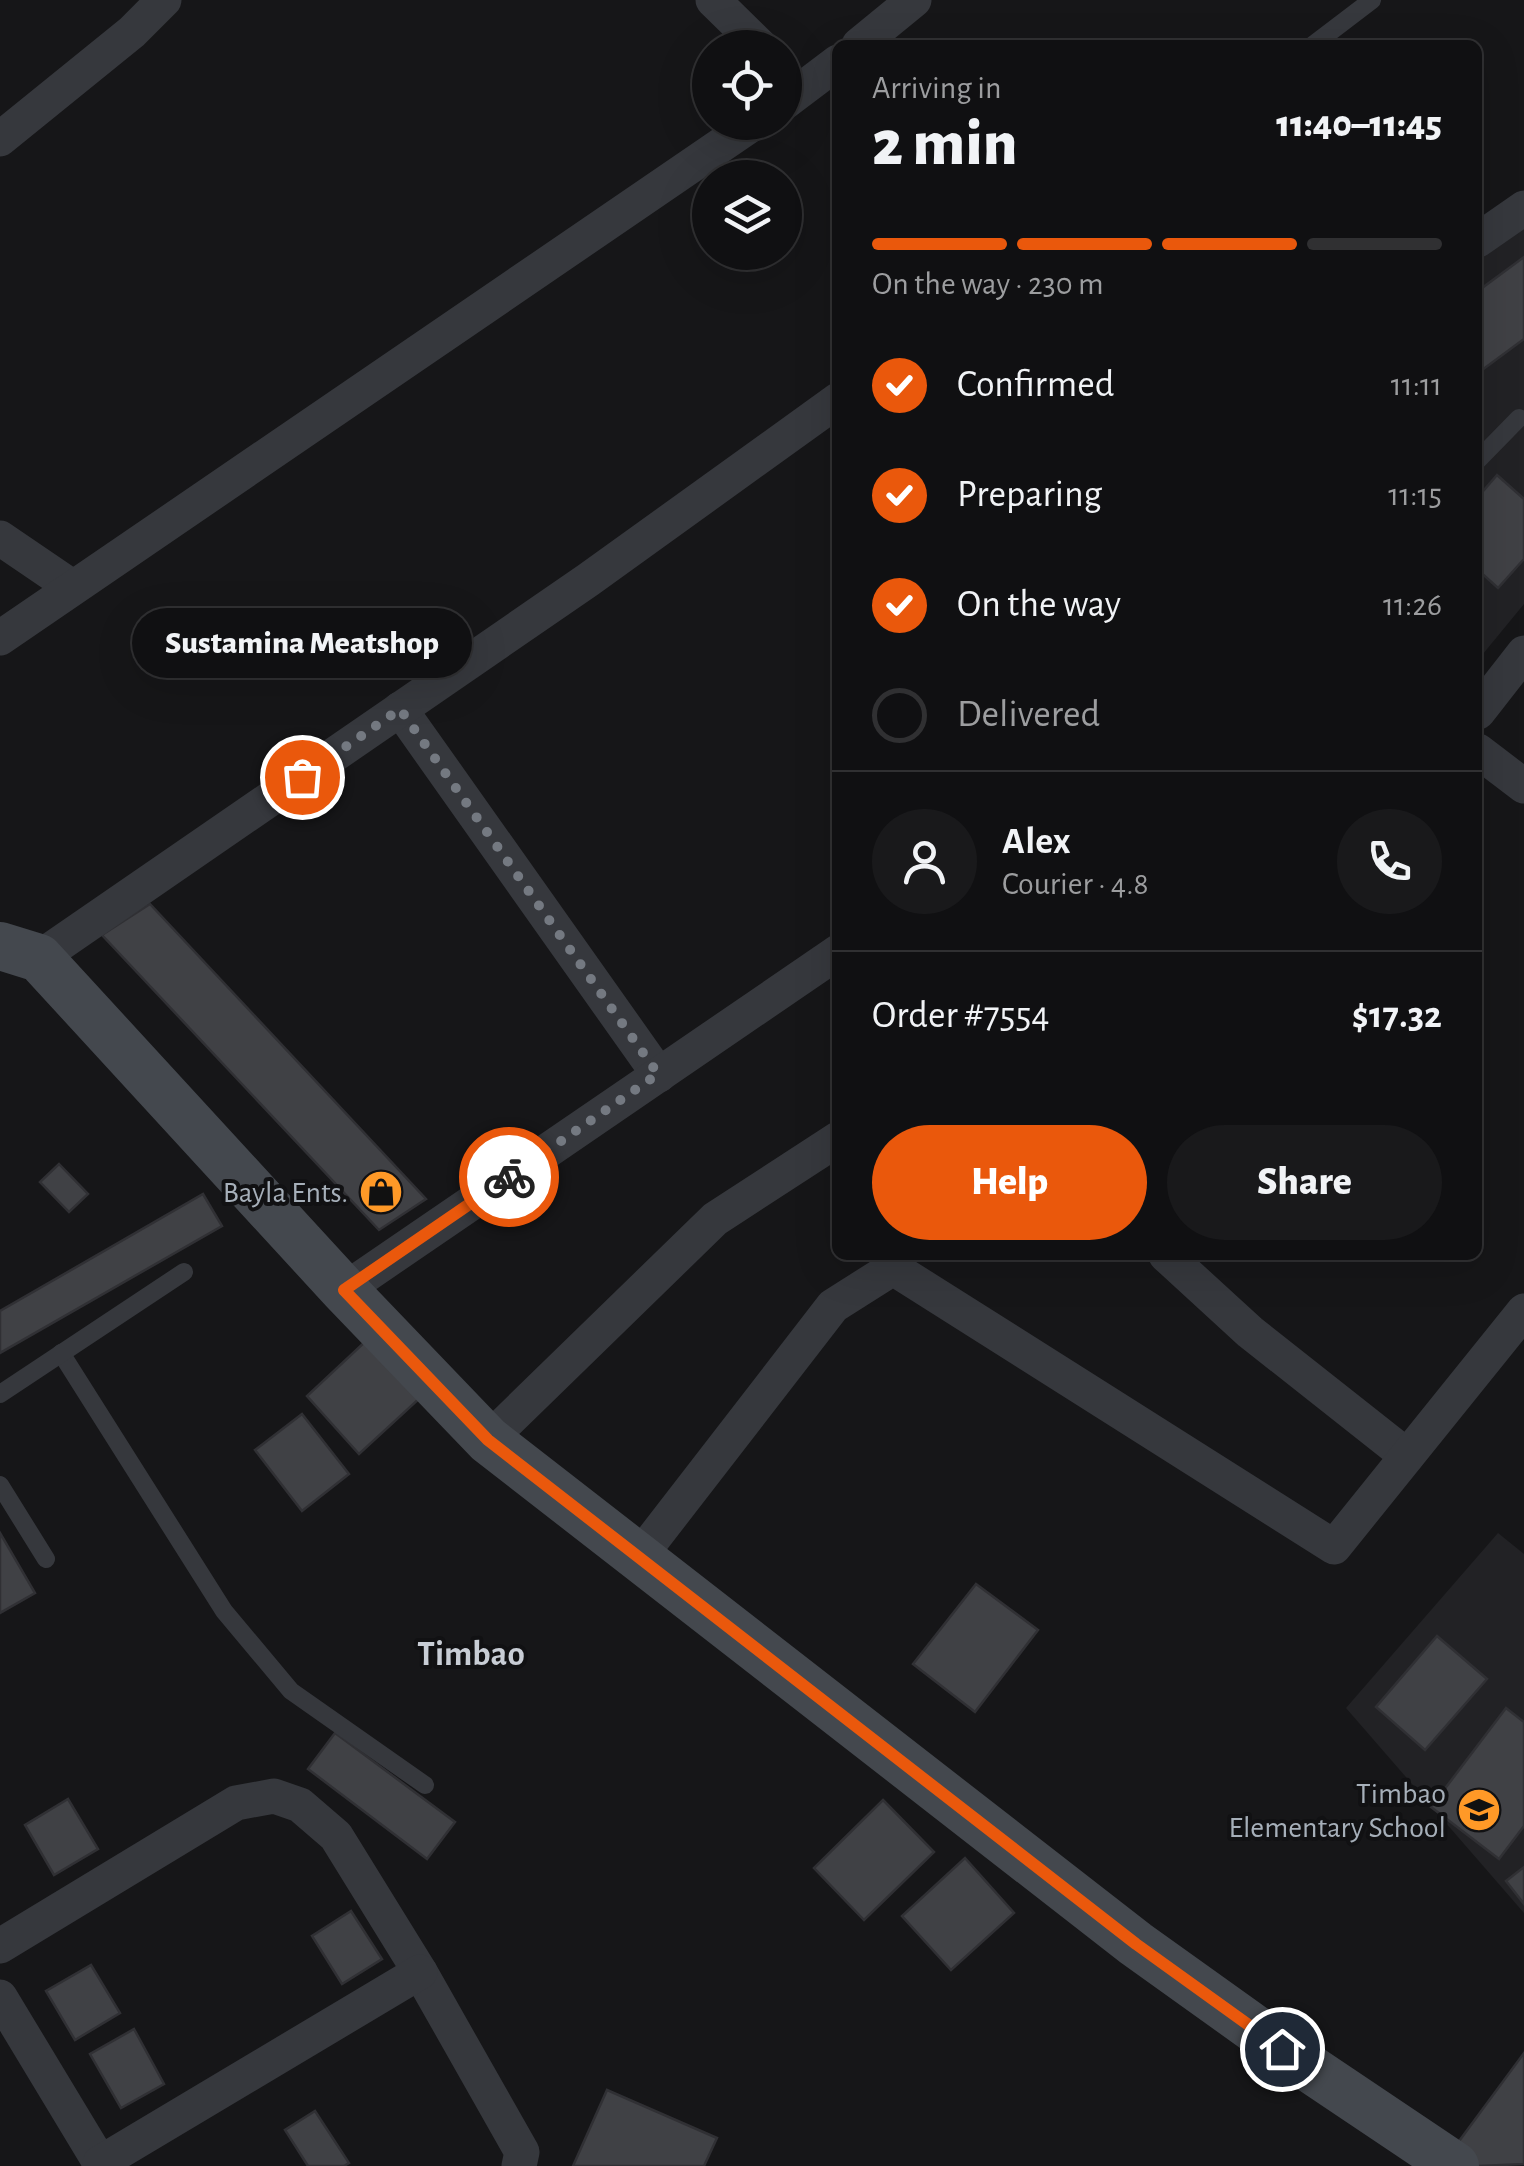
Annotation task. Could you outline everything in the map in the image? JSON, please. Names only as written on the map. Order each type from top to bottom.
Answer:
[{"type":"main road","points":[[20,952],[488,1440],[1136,1944],[1433,2160]]},
{"type":"street","points":[[0,139],[132,32],[164,0]]},
{"type":"street","points":[[713,0],[744,30]]},
{"type":"street","points":[[864,40],[914,0]]},
{"type":"street","points":[[802,81],[832,65]]},
{"type":"street","points":[[0,638],[730,140]]},
{"type":"street","points":[[1482,237],[1524,208]]},
{"type":"street","points":[[20,952],[400,709],[832,404]]},
{"type":"street","points":[[0,538],[72,587]]},
{"type":"street","points":[[1482,707],[1524,653]]},
{"type":"street","points":[[400,709],[658,1074]]},
{"type":"street","points":[[1482,754],[1524,786]]},
{"type":"street","points":[[344,1290],[832,956]]},
{"type":"street","points":[[488,1440],[714,1219],[832,1143]]},
{"type":"street","points":[[1171,1260],[1250,1332],[1407,1456]]},
{"type":"street","points":[[639,1557],[834,1306],[892,1268],[1334,1547],[1524,1311]]},
{"type":"street","points":[[0,1946],[236,1803],[274,1796],[300,1805],[336,1836],[420,1972],[522,2152],[519,2166]]},
{"type":"street","points":[[0,1997],[101,2164],[420,1972]]},
{"type":"lane","points":[[1320,40],[1372,0]]},
{"type":"lane","points":[[1482,456],[1518,418]]},
{"type":"lane","points":[[0,1394],[184,1272]]},
{"type":"lane","points":[[61,1354],[224,1611],[291,1690],[425,1785]]},
{"type":"lane","points":[[0,1484],[46,1559]]},
{"type":"shaded area","points":[[1524,223],[1524,604],[1482,655],[1482,252]]},
{"type":"shaded area","name":"Timbao Elementary School","points":[[1498,1533],[1524,1554],[1524,1913],[1346,1708]]},
{"type":"building","points":[[1524,257],[1524,339],[1482,370],[1482,288]]},
{"type":"building","points":[[1497,475],[1524,499],[1524,559],[1498,588],[1482,574],[1482,492]]},
{"type":"building","points":[[150,904],[426,1199],[379,1230],[102,935]]},
{"type":"building","points":[[59,1164],[88,1194],[69,1212],[40,1182]]},
{"type":"building","points":[[203,1194],[222,1226],[0,1353],[0,1311]]},
{"type":"building","points":[[368,1339],[421,1397],[359,1454],[307,1396]]},
{"type":"building","points":[[302,1414],[349,1474],[302,1511],[255,1450]]},
{"type":"building","points":[[0,1533],[35,1593],[0,1613]]},
{"type":"building","points":[[976,1584],[1038,1630],[975,1712],[913,1664]]},
{"type":"building","points":[[1437,1636],[1487,1679],[1425,1750],[1376,1707]]},
{"type":"building","points":[[1506,1708],[1524,1722],[1524,1826],[1499,1859],[1431,1807]]},
{"type":"building","points":[[335,1733],[455,1822],[427,1859],[308,1769]]},
{"type":"building","points":[[68,1799],[98,1849],[54,1875],[25,1825]]},
{"type":"building","points":[[883,1800],[934,1852],[864,1920],[814,1868]]},
{"type":"building","points":[[965,1858],[1014,1913],[951,1970],[902,1916]]},
{"type":"building","points":[[1524,1867],[1524,1904],[1506,1881]]},
{"type":"building","points":[[351,1911],[382,1959],[342,1984],[312,1936]]},
{"type":"building","points":[[91,1965],[120,2013],[75,2040],[46,1991]]},
{"type":"building","points":[[134,2029],[164,2084],[121,2108],[90,2054]]},
{"type":"building","points":[[1524,2053],[1524,2164],[1479,2166],[1454,2148]]},
{"type":"building","points":[[607,2090],[717,2138],[704,2166],[573,2166]]},
{"type":"building","points":[[315,2111],[349,2163],[344,2166],[308,2166],[285,2130]]},
{"type":"way so far","points":[[302,777],[400,709],[658,1074],[509,1177]]},
{"type":"place","name":"Sustamina Meatshop","points":[[302,777]]},
{"type":"place","name":"Bayla Ents.","points":[[381,1192]]},
{"type":"place","name":"Timbao Elementary School","points":[[1479,1810]]},
{"type":"district","name":"Timbao","points":[[471,1653]]},
{"type":"route","points":[[509,1177],[344,1290],[488,1440],[1136,1944],[1282,2049]]}]
